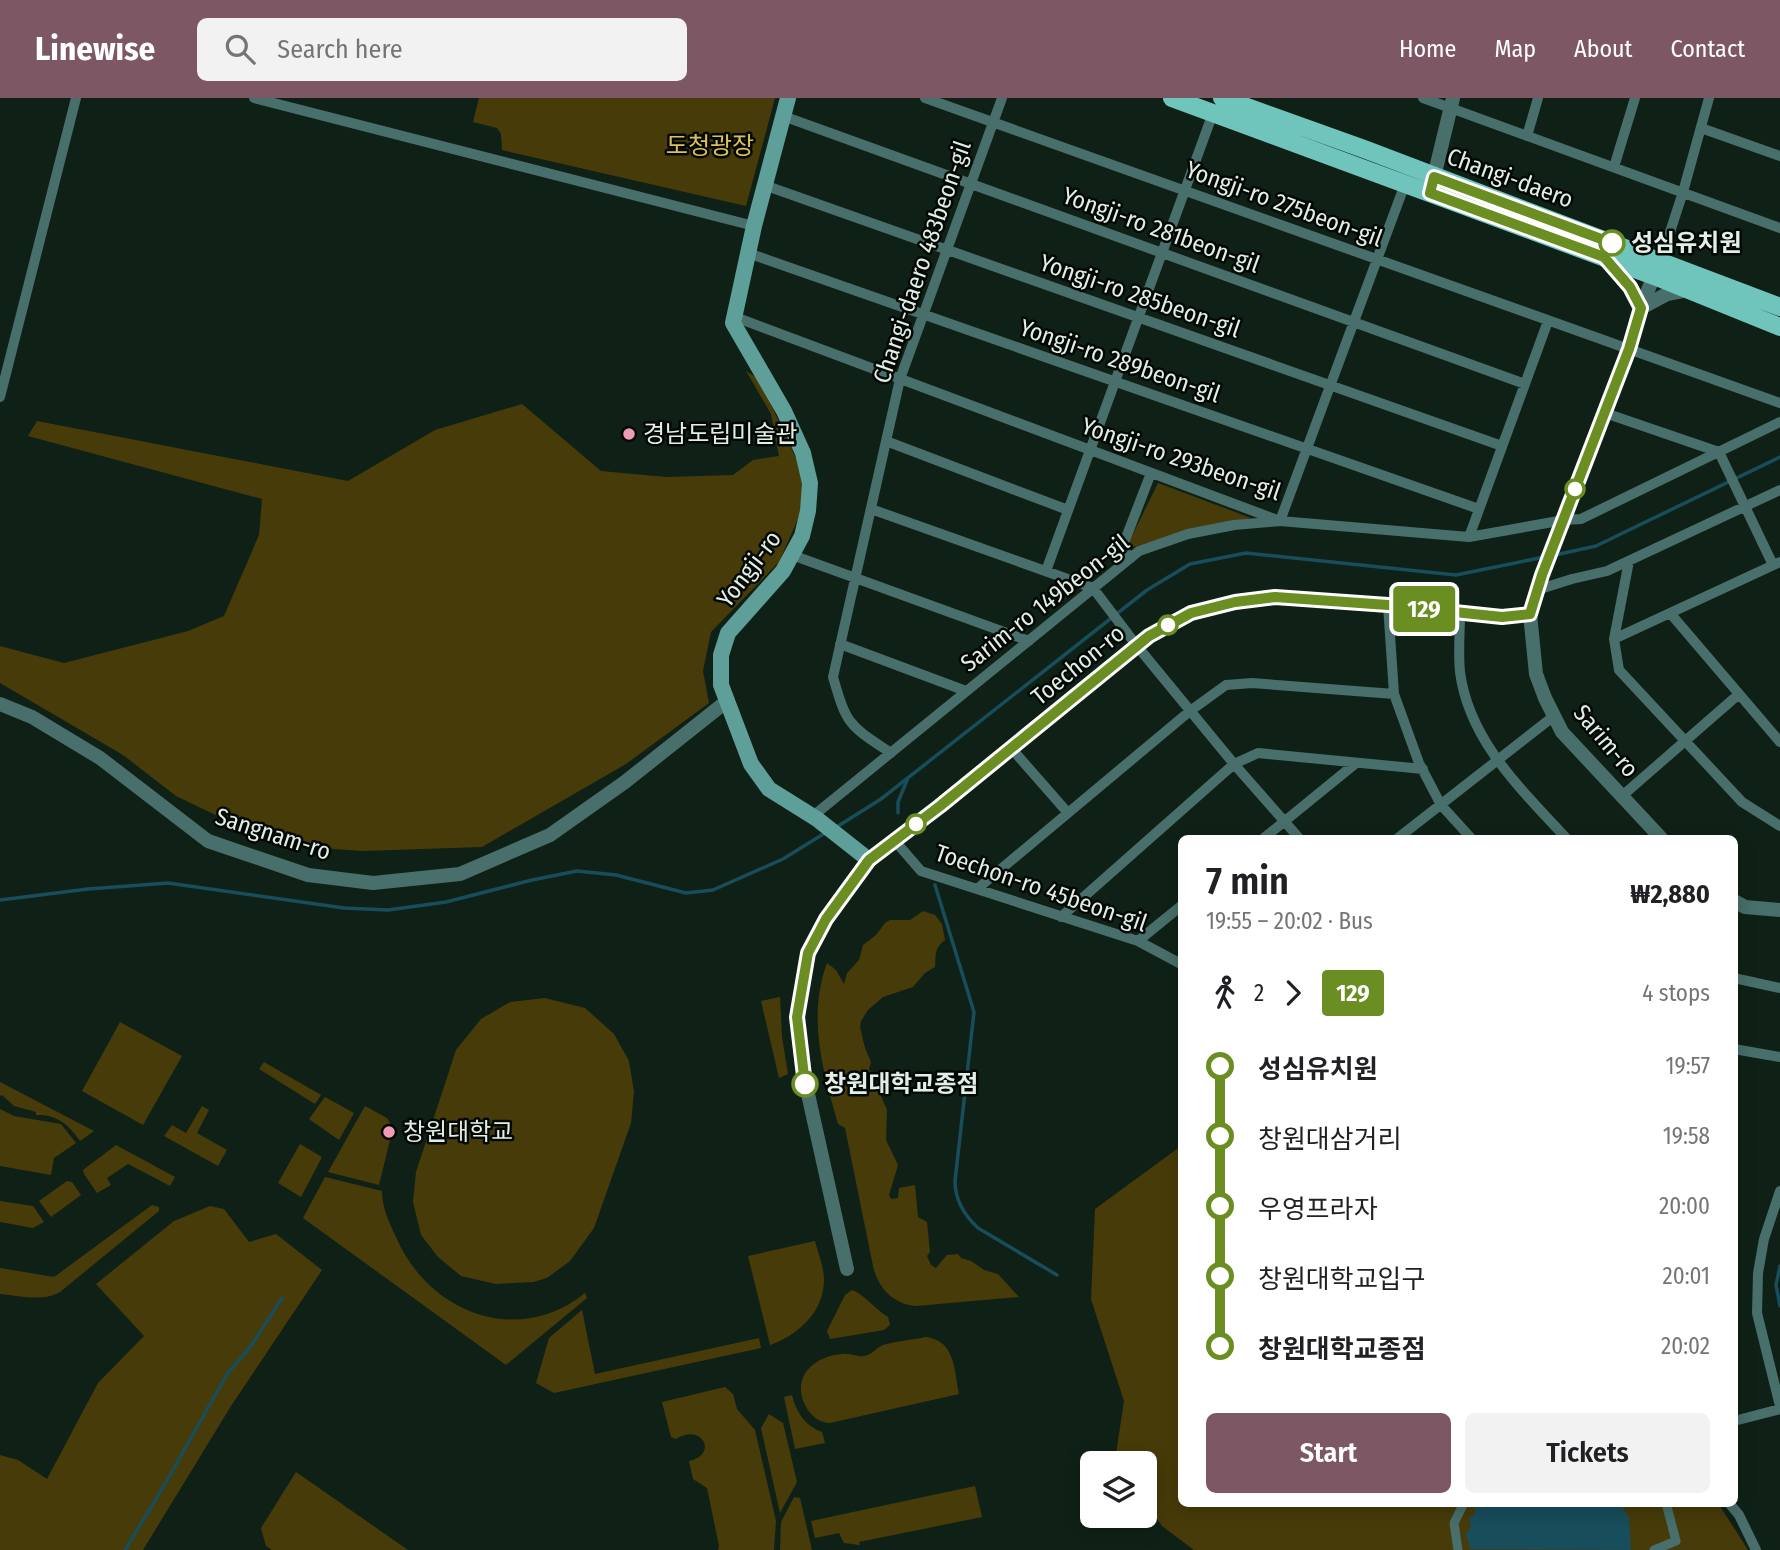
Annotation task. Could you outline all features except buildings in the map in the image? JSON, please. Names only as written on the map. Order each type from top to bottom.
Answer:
[{"type":"main road","points":[[734,317],[754,226],[788,98]]},
{"type":"main road","name":"Changi-daero","points":[[1172,98],[1217,105],[1658,270],[1688,290],[1780,327]]},
{"type":"main road","name":"Changi-daero","points":[[1217,105],[1405,184],[1432,185],[1604,257],[1658,270],[1780,307]]},
{"type":"main road","name":"Yongji-ro","points":[[734,317],[733,323],[784,411],[803,453],[810,482],[808,511],[802,536],[792,555],[783,571],[728,633],[721,655],[721,685],[751,764],[769,789],[815,817],[869,860]]},
{"type":"street","points":[[0,397],[76,98]]},
{"type":"street","points":[[254,98],[754,226]]},
{"type":"street","name":"Yongji-ro 275beon-gil","points":[[925,98],[1629,349]]},
{"type":"street","name":"Changi-daero 483beon-gil","points":[[891,753],[855,729],[843,713],[833,677],[900,379],[1002,98]]},
{"type":"street","points":[[1423,98],[1452,103],[1527,135],[1780,228]]},
{"type":"street","points":[[1527,135],[1538,98]]},
{"type":"street","points":[[1614,167],[1635,98]]},
{"type":"street","points":[[1563,521],[1629,349],[1641,308],[1658,270],[1709,98]]},
{"type":"street","points":[[1432,185],[1452,103]]},
{"type":"street","points":[[1046,571],[1217,105]]},
{"type":"street","name":"Yongji-ro 281beon-gil","points":[[783,116],[1525,384]]},
{"type":"street","points":[[1701,128],[1780,156]]},
{"type":"street","name":"Yongji-ro 293beon-gil","points":[[734,317],[1280,521],[1405,184]]},
{"type":"street","name":"Yongji-ro 285beon-gil","points":[[764,186],[1502,446]]},
{"type":"street","name":"Yongji-ro 289beon-gil","points":[[748,253],[1479,509]]},
{"type":"street","points":[[1604,257],[1630,287],[1641,308]]},
{"type":"street","points":[[1641,308],[1667,294],[1688,290]]},
{"type":"street","points":[[1469,537],[1548,321]]},
{"type":"street","points":[[1629,349],[1780,404]]},
{"type":"street","points":[[1605,413],[1719,452],[1777,563],[1614,639]]},
{"type":"street","name":"Sarim-ro 149beon-gil","points":[[815,817],[1028,641],[1096,592],[1139,551],[1188,534],[1234,525],[1280,521],[1469,537],[1581,519],[1780,422]]},
{"type":"street","points":[[886,441],[1068,510]]},
{"type":"street","points":[[1131,558],[1122,548],[1151,473]]},
{"type":"street","points":[[1539,585],[1607,572],[1745,504],[1780,490]]},
{"type":"street","points":[[871,509],[1046,571],[1096,592],[1190,711],[1296,835]]},
{"type":"street","name":"Sarim-ro","points":[[1563,521],[1530,614],[1536,674],[1562,732],[1658,835]]},
{"type":"street","points":[[792,555],[1028,641]]},
{"type":"street","points":[[1629,561],[1614,639],[1619,670],[1742,802],[1780,826]]},
{"type":"street","name":"Toechon-ro","points":[[847,1269],[802,1067],[797,1017],[808,953],[826,919],[869,860],[1011,748],[1134,642],[1191,613],[1235,602],[1275,597],[1502,617],[1530,614]]},
{"type":"street","points":[[1388,605],[1394,694],[1423,769],[1441,805],[1468,835]]},
{"type":"street","points":[[1460,613],[1460,673],[1476,723],[1497,761],[1563,835]]},
{"type":"street","points":[[1670,613],[1780,742]]},
{"type":"street","points":[[840,645],[966,691]]},
{"type":"street","points":[[977,889],[1190,711],[1226,685],[1252,683],[1394,694]]},
{"type":"street","points":[[1622,796],[1739,694]]},
{"type":"street","name":"Sangnam-ro","points":[[0,704],[32,717],[100,758],[208,841],[308,875],[373,883],[460,874],[550,835],[625,782],[727,701]]},
{"type":"street","points":[[1402,835],[1554,716]]},
{"type":"street","points":[[1011,748],[1068,813]]},
{"type":"street","points":[[1061,916],[1234,764],[1258,753],[1423,769]]},
{"type":"street","points":[[1268,835],[1356,763]]},
{"type":"street","name":"Toechon-ro 45beon-gil","points":[[895,841],[921,871],[1138,941],[1178,962]]},
{"type":"street","points":[[1738,903],[1745,907],[1780,911]]},
{"type":"street","points":[[1138,941],[1178,908]]},
{"type":"street","points":[[1738,979],[1780,988]]},
{"type":"street","points":[[1738,1050],[1780,1057]]},
{"type":"street","points":[[1738,1420],[1780,1408],[1757,1313],[1758,1273],[1764,1239],[1780,1191]]},
{"type":"street","points":[[1458,1550],[1454,1523],[1462,1507]]},
{"type":"street","points":[[1654,1550],[1676,1541],[1667,1507]]},
{"type":"street","points":[[1732,1507],[1739,1515],[1756,1550]]},
{"type":"green space","name":"도청광장","points":[[479,98],[775,98],[746,206],[502,150],[501,134],[497,128],[473,122]]},
{"type":"green space","points":[[746,371],[759,379],[802,471],[802,510],[779,562],[711,632],[703,671],[709,703],[626,764],[482,847],[362,851],[278,845],[176,796],[123,755],[0,683],[0,646],[64,663],[188,631],[224,616],[259,535],[262,499],[28,436],[37,421],[348,481],[435,430],[522,404],[601,471],[666,477],[733,475],[753,460],[779,456],[771,414]]},
{"type":"green space","points":[[1158,483],[1251,518],[1196,529],[1133,547],[1128,544]]},
{"type":"green space","points":[[923,911],[935,915],[942,924],[945,940],[937,949],[935,967],[925,973],[913,987],[883,997],[868,1010],[860,1027],[871,1062],[869,1069],[887,1110],[886,1140],[898,1165],[889,1195],[891,1199],[898,1198],[899,1188],[915,1185],[918,1217],[927,1222],[930,1252],[927,1256],[931,1265],[936,1268],[947,1255],[958,1254],[984,1270],[998,1274],[1019,1297],[916,1306],[900,1302],[888,1294],[875,1274],[845,1128],[838,1124],[827,1084],[819,1044],[818,1004],[827,963],[836,970],[844,984],[847,973],[859,960],[863,945],[876,935],[885,923],[890,920],[910,920]]},
{"type":"green space","points":[[780,997],[782,1037],[788,1074],[779,1078],[761,1001]]},
{"type":"green space","points":[[545,998],[585,1008],[614,1034],[629,1061],[634,1092],[631,1123],[594,1228],[570,1261],[547,1278],[533,1282],[496,1284],[461,1276],[438,1257],[421,1235],[413,1202],[416,1172],[456,1050],[481,1019],[510,1002]]},
{"type":"green space","points":[[120,1022],[182,1056],[143,1125],[82,1091]]},
{"type":"green space","points":[[264,1062],[321,1095],[315,1104],[259,1069]]},
{"type":"green space","points":[[0,1082],[94,1131],[80,1141],[62,1122],[14,1106],[0,1096]]},
{"type":"green space","points":[[325,1097],[354,1113],[339,1140],[309,1119]]},
{"type":"green space","points":[[202,1106],[209,1110],[197,1133],[227,1150],[218,1166],[164,1136],[172,1125],[186,1133]]},
{"type":"green space","points":[[365,1106],[387,1118],[393,1128],[379,1185],[328,1172]]},
{"type":"green space","points":[[0,1109],[14,1116],[61,1124],[76,1143],[54,1158],[51,1175],[0,1166]]},
{"type":"green space","points":[[300,1144],[322,1157],[301,1197],[278,1183]]},
{"type":"green space","points":[[116,1145],[175,1177],[170,1186],[128,1164],[107,1178],[111,1185],[97,1193],[83,1170]]},
{"type":"green space","points":[[1178,1148],[1178,1507],[1721,1507],[1748,1550],[1194,1550],[1162,1526],[1157,1519],[1157,1451],[1116,1451],[1124,1401],[1091,1299],[1095,1209]]},
{"type":"green space","points":[[325,1177],[382,1191],[388,1220],[411,1263],[429,1285],[452,1302],[477,1314],[504,1319],[531,1318],[559,1309],[585,1293],[587,1298],[506,1365],[303,1218]]},
{"type":"green space","points":[[67,1181],[72,1182],[81,1195],[51,1217],[39,1201]]},
{"type":"green space","points":[[0,1201],[33,1206],[44,1222],[33,1228],[0,1222]]},
{"type":"green space","points":[[152,1205],[159,1207],[159,1211],[60,1292],[38,1298],[0,1294],[0,1268],[54,1277]]},
{"type":"green space","points":[[210,1206],[224,1209],[249,1242],[276,1234],[322,1270],[231,1406],[143,1550],[0,1550],[0,1455],[18,1460],[47,1479],[98,1383],[144,1336],[96,1284],[174,1221]]},
{"type":"green space","points":[[815,1241],[824,1275],[820,1302],[808,1321],[790,1335],[770,1345],[748,1256]]},
{"type":"green space","points":[[852,1290],[888,1317],[890,1325],[884,1330],[830,1339],[827,1331],[845,1295]]},
{"type":"green space","points":[[582,1310],[595,1374],[759,1338],[761,1348],[554,1393],[536,1383],[549,1338]]},
{"type":"green space","points":[[926,1337],[943,1344],[948,1351],[952,1358],[959,1394],[830,1423],[819,1420],[807,1409],[801,1395],[801,1385],[808,1369],[815,1363],[842,1354],[867,1355],[883,1345]]},
{"type":"green space","points":[[725,1387],[733,1394],[737,1409],[755,1430],[776,1521],[774,1550],[718,1550],[707,1488],[693,1479],[689,1461],[703,1453],[704,1441],[693,1434],[676,1439],[671,1437],[662,1402]]},
{"type":"green space","points":[[792,1395],[802,1418],[822,1432],[825,1443],[795,1449],[784,1397]]},
{"type":"green space","points":[[769,1414],[783,1423],[797,1482],[780,1513],[761,1428]]},
{"type":"green space","points":[[296,1472],[408,1550],[272,1550],[266,1546],[261,1528]]},
{"type":"green space","points":[[975,1486],[982,1517],[859,1542],[860,1545],[844,1543],[839,1533],[815,1538],[811,1521]]},
{"type":"green space","points":[[794,1497],[800,1498],[812,1550],[780,1550],[781,1522]]},
{"type":"water","points":[[1475,1507],[1622,1507],[1629,1518],[1631,1550],[1470,1549],[1466,1534],[1471,1527],[1469,1519],[1475,1513]]},
{"type":"waterway","points":[[1555,555],[1596,546],[1780,457]]},
{"type":"waterway","points":[[835,828],[881,799],[1147,590],[1190,564],[1246,553],[1456,575],[1544,557]]},
{"type":"waterway","points":[[898,813],[898,802],[908,778]]},
{"type":"waterway","points":[[0,900],[168,883],[344,908],[388,910],[446,902],[577,871],[616,875],[686,893],[713,890],[783,859],[825,833]]},
{"type":"waterway","points":[[935,885],[974,1012],[955,1181],[957,1195],[968,1218],[978,1228],[1057,1275]]},
{"type":"waterway","points":[[1780,1266],[1776,1285],[1780,1306]]},
{"type":"waterway","points":[[125,1550],[227,1374],[251,1346],[282,1298]]},
{"type":"bus line","name":"129","points":[[805,1084],[797,1017],[808,953],[826,919],[869,860],[940,806],[1149,636],[1191,613],[1235,602],[1275,597],[1502,617],[1530,614],[1542,575],[1629,349],[1641,308],[1630,287],[1604,257],[1430,193],[1434,177],[1612,243]]},
{"type":"place","name":"성심유치원","points":[[1612,243]]},
{"type":"place","name":"경남도립미술관","points":[[629,434]]},
{"type":"place","name":"창원대학교종점","points":[[805,1084]]},
{"type":"place","name":"창원대학교","points":[[389,1132]]}]
